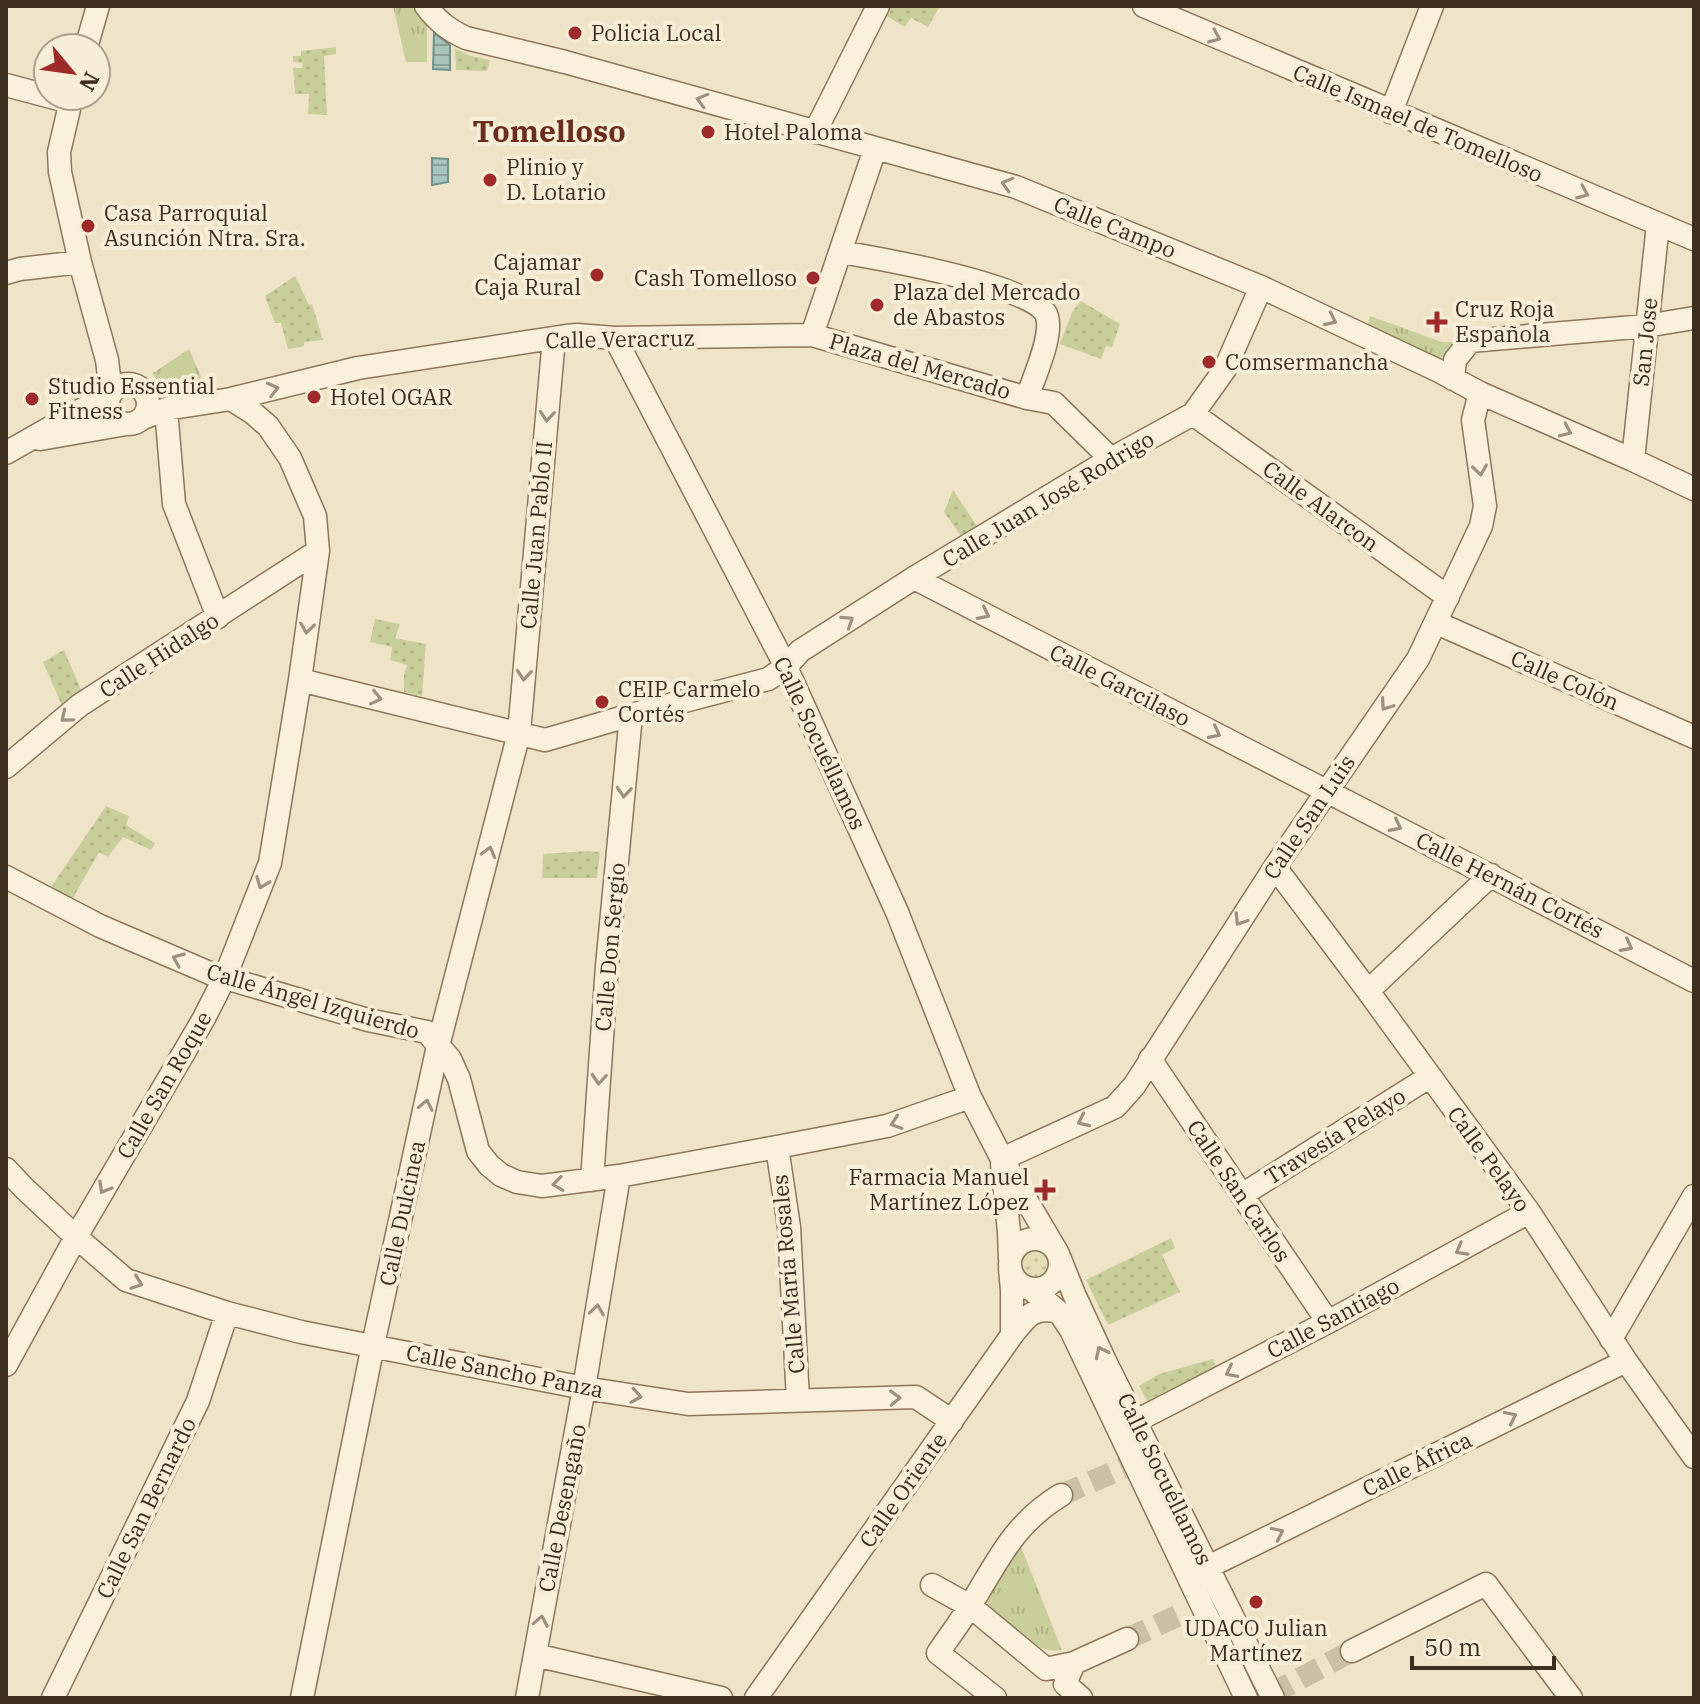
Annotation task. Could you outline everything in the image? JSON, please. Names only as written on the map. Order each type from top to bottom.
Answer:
[{"type":"street","points":[[91,32],[98,6]]},
{"type":"street","name":"Calle Campo","points":[[426,6],[437,21],[466,38],[565,62],[1016,187],[1261,287],[1480,393],[1694,489]]},
{"type":"street","points":[[1391,112],[1432,6]]},
{"type":"street","points":[[815,132],[870,8]]},
{"type":"street","name":"Calle Ismael de Tomelloso","points":[[1155,8],[1391,112],[1694,239]]},
{"type":"street","points":[[6,85],[32,91]]},
{"type":"street","points":[[14,448],[111,393],[122,384],[141,387],[148,398],[148,411],[134,421],[119,423],[110,412],[111,393],[107,360],[80,262],[60,172],[59,152],[68,112]]},
{"type":"street","points":[[812,335],[875,149]]},
{"type":"street","name":"San Jose","points":[[1633,460],[1658,224]]},
{"type":"street","name":"Plaza del Mercado","points":[[841,252],[931,269],[1018,294],[1041,308],[1046,314],[1049,332],[1027,398]]},
{"type":"street","points":[[6,273],[80,262]]},
{"type":"street","name":"Calle Juan José Rodrigo","points":[[300,680],[545,740],[768,679],[786,667],[800,651],[914,578],[1111,459],[1193,414],[1225,369],[1261,287]]},
{"type":"street","points":[[1453,379],[1455,360],[1470,341],[1646,326],[1694,318]]},
{"type":"street","name":"Calle Veracruz","points":[[14,448],[134,421],[166,409],[231,399],[358,368],[554,338],[577,335],[615,338],[812,335]]},
{"type":"street","name":"Plaza del Mercado","points":[[812,335],[1027,398],[1054,403],[1111,459]]},
{"type":"street","name":"Calle Juan Pablo II","points":[[519,733],[554,338]]},
{"type":"street","name":"Calle Socuéllamos","points":[[615,338],[786,667],[897,912],[970,1097],[1058,1256],[1273,1698]]},
{"type":"street","name":"Calle San Luis","points":[[1002,1159],[1115,1107],[1134,1086],[1275,867],[1418,659],[1481,526],[1485,506],[1473,420],[1480,393]]},
{"type":"street","name":"Calle San Roque","points":[[6,1365],[76,1237],[203,1020],[225,977],[270,863],[318,551],[315,516],[290,458],[268,426],[231,399]]},
{"type":"street","points":[[166,409],[174,504],[218,617]]},
{"type":"street","name":"Calle Alarcon","points":[[1193,414],[1448,597]]},
{"type":"street","name":"Calle Hidalgo","points":[[6,767],[80,705],[318,551]]},
{"type":"street","name":"Calle Garcilaso","points":[[914,578],[1326,791]]},
{"type":"street","name":"Calle Colón","points":[[1437,623],[1694,737]]},
{"type":"street","name":"Calle Don Sergio","points":[[592,1180],[607,966],[631,715]]},
{"type":"street","name":"Calle Dulcinea","points":[[302,1698],[373,1345],[438,1046],[519,733]]},
{"type":"street","name":"Calle Hernán Cortés","points":[[1326,791],[1694,981]]},
{"type":"street","name":"Calle Pelayo","points":[[1275,867],[1529,1212],[1611,1339],[1694,1457]]},
{"type":"street","points":[[1368,991],[1491,875]]},
{"type":"street","name":"Calle Ángel Izquierdo","points":[[6,877],[100,926],[212,974],[368,1020],[427,1032],[450,1059],[459,1079],[478,1151],[501,1175],[517,1182],[542,1186],[592,1180],[777,1147],[887,1126],[970,1097]]},
{"type":"street","name":"Calle San Carlos","points":[[1150,1059],[1328,1322]]},
{"type":"street","name":"Travesía Pelayo","points":[[1242,1195],[1429,1077]]},
{"type":"street","name":"Calle María Rosales","points":[[777,1147],[789,1227],[798,1400]]},
{"type":"street","name":"Calle Socuéllamos","points":[[1002,1159],[1010,1264]]},
{"type":"street","name":"Calle Sancho Panza","points":[[6,1169],[126,1280],[227,1313],[301,1332],[584,1388],[688,1404],[916,1397],[952,1421]]},
{"type":"street","name":"Calle Desengaño","points":[[527,1698],[619,1176]]},
{"type":"street","points":[[1611,1339],[1694,1196]]},
{"type":"street","name":"Calle Santiago","points":[[1136,1421],[1328,1322],[1529,1212]]},
{"type":"street","points":[[1010,1264],[1018,1284],[1032,1290],[1041,1289],[1054,1281],[1060,1268],[1058,1256],[1045,1241],[1031,1239],[1017,1246],[1010,1264],[1012,1335]]},
{"type":"street","name":"Calle Socuéllamos","points":[[1032,1290],[1059,1312],[1071,1330],[1194,1608],[1246,1698]]},
{"type":"street","name":"Calle Oriente","points":[[756,1698],[1024,1319],[1035,1311],[1046,1309],[1059,1312]]},
{"type":"street","name":"Calle San Bernardo","points":[[53,1698],[198,1401],[227,1313]]},
{"type":"street","name":"Calle África","points":[[1208,1567],[1626,1361]]},
{"type":"street","points":[[995,1698],[938,1653],[1005,1547],[1041,1507],[1061,1495]]},
{"type":"street","points":[[1352,1651],[1486,1584],[1571,1698]]},
{"type":"street","points":[[932,1585],[970,1606],[1046,1669],[1074,1663],[1127,1639]]},
{"type":"street","points":[[535,1655],[721,1698]]},
{"type":"street","points":[[1074,1663],[1065,1684],[1081,1698]]},
{"type":"shaded area","points":[[1037,1239],[1058,1274],[1054,1281],[1041,1289],[1032,1290],[1018,1284],[1017,1246]]},
{"type":"green space","points":[[393,6],[412,6],[427,25],[427,62],[406,62]]},
{"type":"green space","points":[[889,6],[940,6],[928,27],[911,18],[905,27],[885,15]]},
{"type":"green space","points":[[336,47],[336,54],[324,56],[327,115],[308,114],[309,94],[295,94],[293,68],[302,68],[303,63],[293,62],[293,56],[301,56],[301,51]]},
{"type":"green space","points":[[455,49],[490,60],[487,71],[456,70]]},
{"type":"green space","points":[[295,276],[309,305],[312,304],[323,340],[304,342],[304,346],[288,349],[281,323],[275,323],[265,296]]},
{"type":"green space","points":[[1081,301],[1120,324],[1112,347],[1106,346],[1101,359],[1060,344],[1072,312]]},
{"type":"green space","points":[[1370,316],[1442,342],[1459,342],[1443,367],[1366,330]]},
{"type":"green space","points":[[189,349],[204,383],[160,390],[153,373]]},
{"type":"green space","points":[[953,490],[977,526],[961,536],[944,512]]},
{"type":"green space","points":[[375,619],[400,624],[395,638],[426,644],[422,696],[404,692],[407,665],[390,660],[392,647],[370,642]]},
{"type":"green space","points":[[64,650],[84,697],[64,710],[43,662]]},
{"type":"green space","points":[[106,806],[129,816],[126,825],[155,843],[151,850],[123,837],[108,857],[99,852],[69,905],[47,893]]},
{"type":"green space","points":[[600,852],[597,878],[542,878],[543,854]]},
{"type":"green space","points":[[1171,1238],[1175,1248],[1162,1255],[1180,1292],[1108,1325],[1086,1280]]},
{"type":"green space","points":[[1213,1359],[1216,1366],[1147,1401],[1139,1386],[1159,1374]]},
{"type":"green space","points":[[1020,1544],[1062,1650],[1033,1645],[989,1615],[987,1599]]},
{"type":"water","points":[[434,33],[450,45],[450,70],[433,69]]},
{"type":"water","points":[[432,158],[448,159],[448,182],[432,185]]},
{"type":"tunnel","points":[[1061,1495],[1123,1468]]},
{"type":"tunnel","points":[[1127,1639],[1186,1612]]},
{"type":"tunnel","points":[[1271,1694],[1352,1651]]},
{"type":"place","name":"Policia Local","points":[[575,33]]},
{"type":"place","name":"Hotel Paloma","points":[[708,132]]},
{"type":"place","name":"Plinio y D. Lotario","points":[[490,180]]},
{"type":"place","name":"Casa Parroquial Asunción Ntra. Sra.","points":[[88,226]]},
{"type":"place","name":"Cajamar Caja Rural","points":[[597,275]]},
{"type":"place","name":"Cash Tomelloso","points":[[813,278]]},
{"type":"place","name":"Plaza del Mercado de Abastos","points":[[877,305]]},
{"type":"place","name":"Cruz Roja Española","points":[[1437,322]]},
{"type":"place","name":"Comsermancha","points":[[1209,362]]},
{"type":"place","name":"Hotel OGAR","points":[[314,397]]},
{"type":"place","name":"Studio Essential Fitness","points":[[32,399]]},
{"type":"place","name":"CEIP Carmelo Cortés","points":[[602,702]]},
{"type":"place","name":"Farmacia Manuel Martínez López","points":[[1045,1190]]},
{"type":"place","name":"UDACO Julian Martínez","points":[[1256,1602]]},
{"type":"district","name":"Tomelloso","points":[[549,132]]}]
